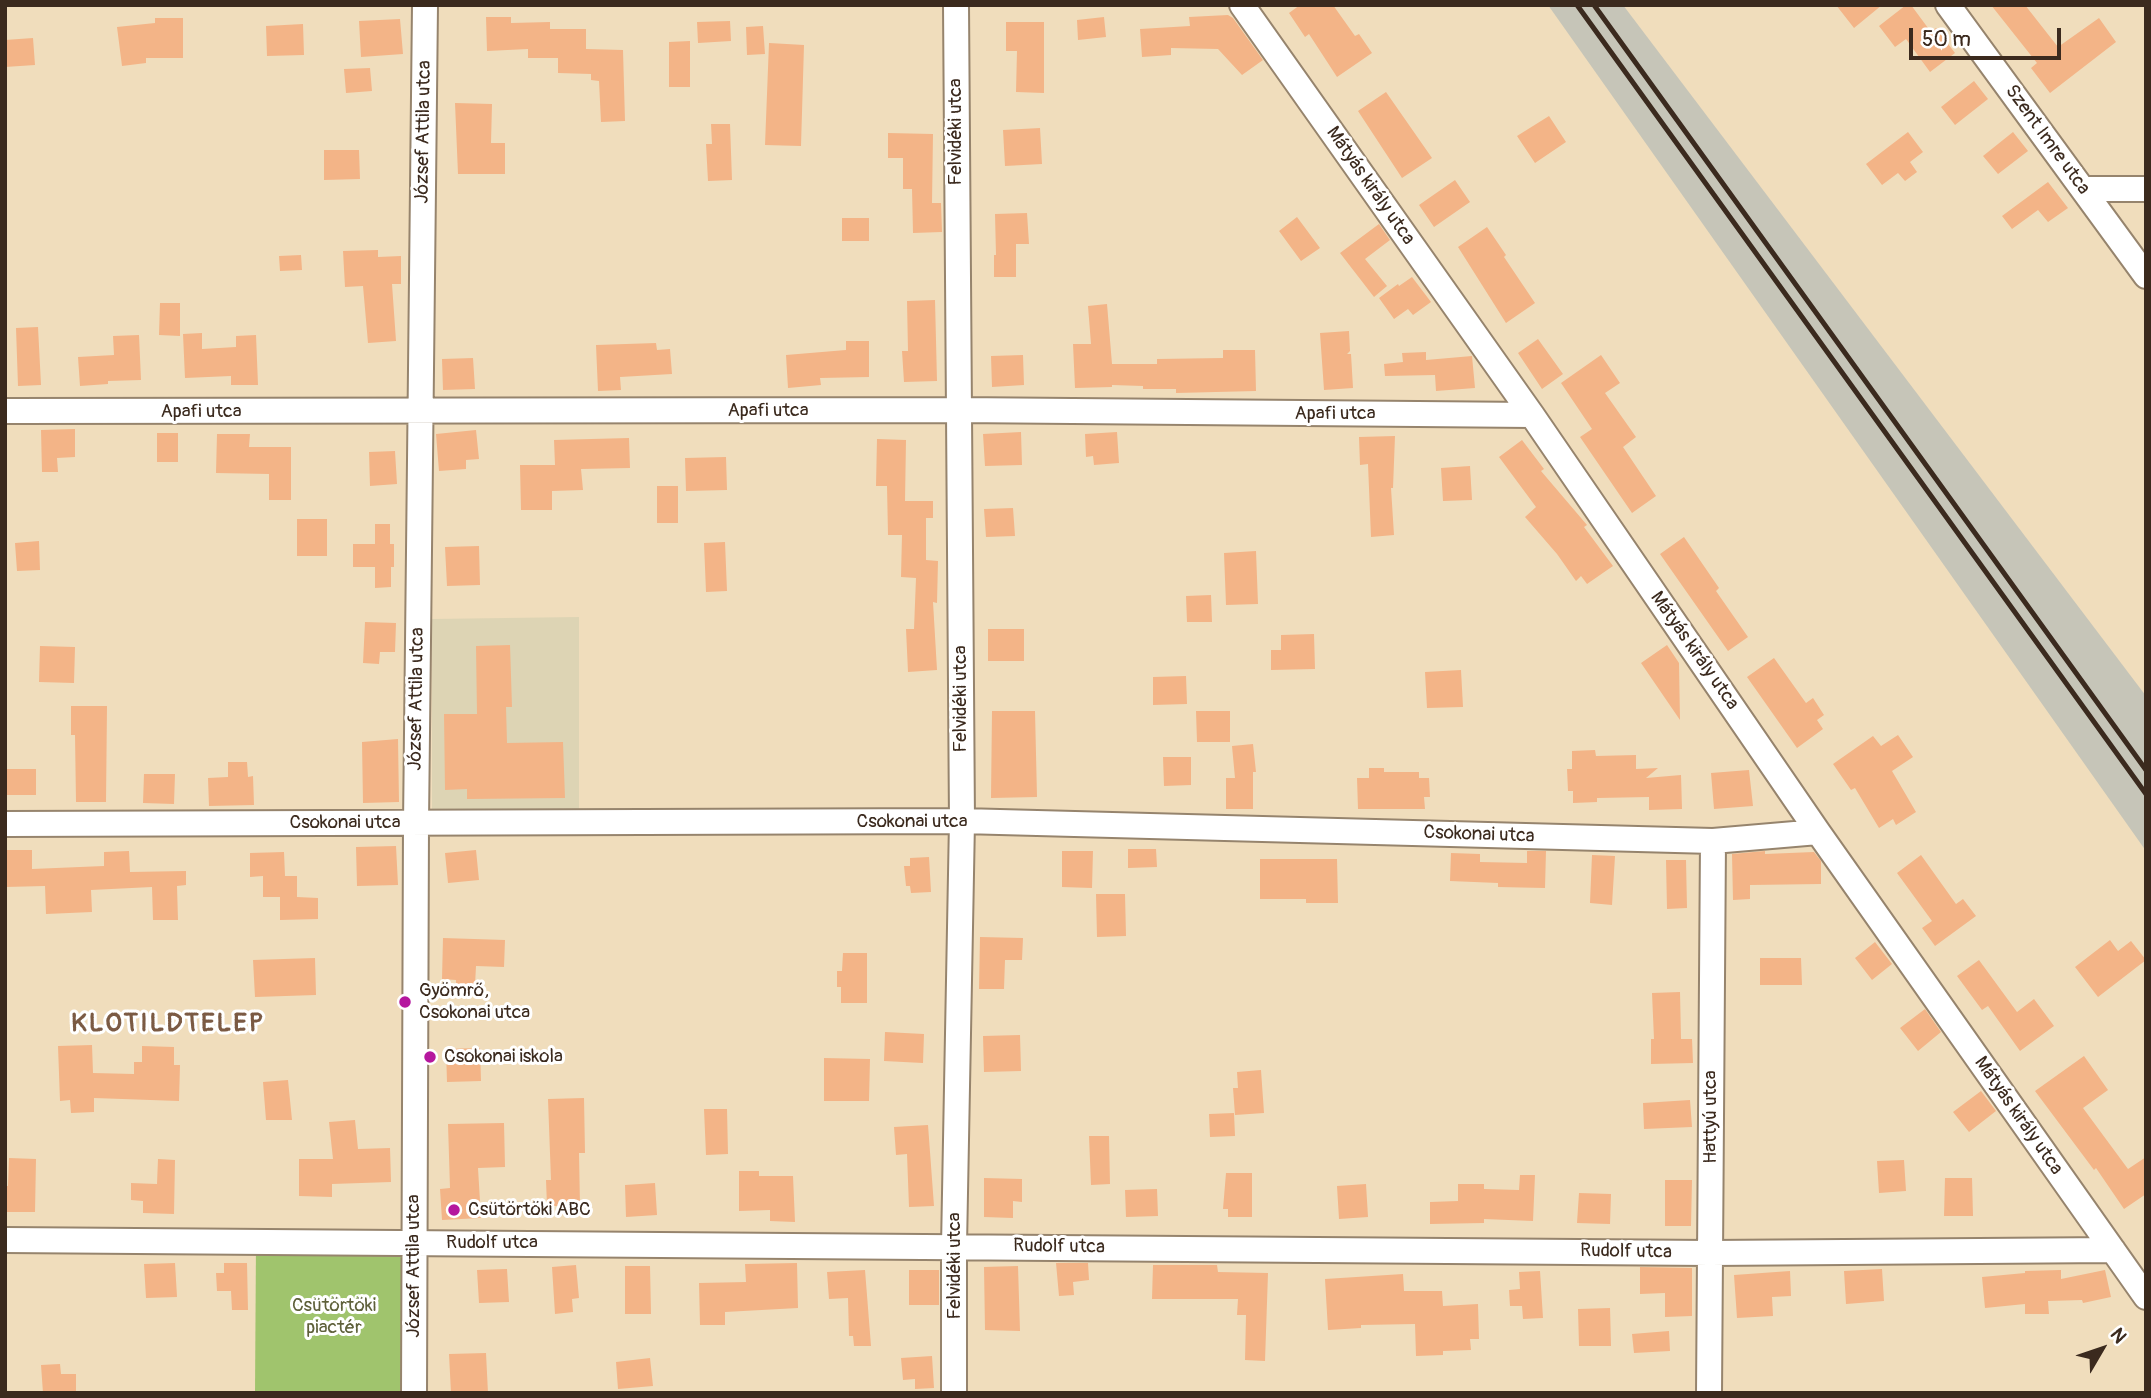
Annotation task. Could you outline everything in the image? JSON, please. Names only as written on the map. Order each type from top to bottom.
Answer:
[{"type":"street","name":"József Attila utca","points":[[414,1393],[416,823],[425,5]]},
{"type":"street","name":"Felvidéki utca","points":[[954,1393],[962,821],[956,5]]},
{"type":"street","name":"Mátyás király utca","points":[[1242,5],[1532,415],[1818,832],[2146,1297]]},
{"type":"street","name":"Szent Imre utca","points":[[1948,5],[2146,276]]},
{"type":"street","points":[[2082,189],[2146,189]]},
{"type":"street","name":"Apafi utca","points":[[5,411],[958,410],[1532,415]]},
{"type":"street","name":"Csokonai utca","points":[[5,824],[962,821],[1713,841],[1818,832]]},
{"type":"street","name":"Hattyú utca","points":[[1709,1393],[1713,841]]},
{"type":"street","name":"Rudolf utca","points":[[5,1240],[1710,1253],[2113,1250]]},
{"type":"shaded area","points":[[1548,5],[1623,5],[2146,696],[2146,851]]},
{"type":"shaded area","points":[[579,617],[579,810],[432,812],[432,619]]},
{"type":"green space","name":"Csütörtöki piactér","points":[[256,1242],[414,1243],[414,1393],[255,1393]]},
{"type":"building","points":[[1300,5],[1333,5],[1355,36],[1359,34],[1372,53],[1337,77],[1309,34],[1305,37],[1289,13]]},
{"type":"building","points":[[1836,5],[1882,5],[1854,28]]},
{"type":"building","points":[[1906,5],[1911,5],[1931,32],[1936,28],[1955,53],[1930,72],[1906,39],[1895,47],[1879,26]]},
{"type":"building","points":[[1991,5],[2025,5],[2058,47],[2099,18],[2116,42],[2050,93],[2031,68],[2037,63]]},
{"type":"building","points":[[1228,15],[1233,18],[1263,60],[1242,75],[1218,49],[1171,48],[1171,55],[1142,57],[1140,29],[1190,26],[1189,17]]},
{"type":"building","points":[[486,17],[511,17],[511,23],[550,22],[550,29],[586,29],[586,49],[623,50],[625,121],[601,122],[599,81],[591,80],[591,74],[558,73],[558,58],[528,58],[528,49],[487,51]]},
{"type":"building","points":[[1104,17],[1106,37],[1078,40],[1077,20]]},
{"type":"building","points":[[155,18],[183,18],[183,58],[146,58],[146,63],[122,66],[117,27],[155,23]]},
{"type":"building","points":[[400,19],[403,54],[361,57],[359,21]]},
{"type":"building","points":[[730,21],[731,41],[698,43],[697,22]]},
{"type":"building","points":[[1006,22],[1044,22],[1044,93],[1016,92],[1017,51],[1006,51]]},
{"type":"building","points":[[303,24],[304,55],[267,56],[266,26]]},
{"type":"building","points":[[763,26],[765,54],[747,55],[746,27]]},
{"type":"building","points":[[33,38],[35,65],[5,67],[5,40]]},
{"type":"building","points":[[690,41],[690,87],[669,87],[669,42]]},
{"type":"building","points":[[769,43],[804,45],[801,146],[765,145]]},
{"type":"building","points":[[370,68],[372,91],[346,93],[344,69]]},
{"type":"building","points":[[1974,81],[1988,99],[1955,125],[1941,107]]},
{"type":"building","points":[[1386,92],[1432,158],[1402,178],[1358,111]]},
{"type":"building","points":[[455,103],[492,104],[491,143],[505,143],[505,174],[458,174]]},
{"type":"building","points":[[1549,116],[1566,142],[1535,163],[1517,136]]},
{"type":"building","points":[[711,124],[730,124],[732,180],[708,181],[706,144],[712,144]]},
{"type":"building","points":[[1040,128],[1042,164],[1005,166],[1003,130]]},
{"type":"building","points":[[1908,132],[1923,152],[1910,162],[1917,172],[1905,181],[1898,173],[1882,185],[1866,164]]},
{"type":"building","points":[[2013,132],[2028,151],[1998,174],[1983,156]]},
{"type":"building","points":[[888,133],[933,134],[932,203],[941,203],[942,232],[913,233],[912,189],[903,189],[903,158],[888,158]]},
{"type":"building","points":[[324,150],[359,150],[360,179],[324,180]]},
{"type":"building","points":[[1455,180],[1470,202],[1434,227],[1419,205]]},
{"type":"building","points":[[2048,182],[2068,208],[2048,222],[2038,210],[2012,229],[2002,216]]},
{"type":"building","points":[[1027,213],[1029,244],[1016,244],[1016,277],[994,277],[995,214]]},
{"type":"building","points":[[1297,217],[1320,248],[1301,261],[1279,231]]},
{"type":"building","points":[[842,218],[869,218],[869,241],[842,241]]},
{"type":"building","points":[[1379,224],[1390,240],[1365,259],[1387,286],[1374,297],[1340,253]]},
{"type":"building","points":[[1487,227],[1535,303],[1506,323],[1458,247]]},
{"type":"building","points":[[378,250],[378,257],[401,256],[401,284],[392,284],[396,341],[368,343],[363,286],[345,287],[343,251]]},
{"type":"building","points":[[301,255],[302,270],[280,271],[279,256]]},
{"type":"building","points":[[1412,277],[1431,302],[1413,315],[1408,309],[1394,319],[1379,298]]},
{"type":"building","points":[[935,300],[937,381],[904,382],[902,351],[908,351],[907,301]]},
{"type":"building","points":[[160,303],[180,303],[180,336],[159,335]]},
{"type":"building","points":[[1107,304],[1112,364],[1157,364],[1157,359],[1223,358],[1223,350],[1255,350],[1256,391],[1176,393],[1176,389],[1112,385],[1075,388],[1073,344],[1091,344],[1088,306]]},
{"type":"building","points":[[38,327],[41,385],[18,386],[16,328]]},
{"type":"building","points":[[1349,331],[1350,351],[1347,354],[1351,354],[1353,388],[1324,390],[1320,333]]},
{"type":"building","points":[[202,333],[202,349],[236,347],[236,336],[256,335],[258,385],[231,385],[231,376],[185,378],[183,334]]},
{"type":"building","points":[[139,335],[141,380],[108,381],[108,384],[80,386],[78,357],[114,355],[113,336]]},
{"type":"building","points":[[1538,339],[1563,374],[1542,389],[1518,353]]},
{"type":"building","points":[[846,341],[869,341],[869,377],[820,378],[821,385],[788,388],[786,355],[846,350]]},
{"type":"building","points":[[656,343],[657,350],[670,349],[672,374],[620,377],[621,390],[598,391],[596,345]]},
{"type":"building","points":[[1426,352],[1426,360],[1472,356],[1475,388],[1436,391],[1435,375],[1385,376],[1384,364],[1403,362],[1402,353]]},
{"type":"building","points":[[1023,355],[1024,385],[992,387],[991,356]]},
{"type":"building","points":[[1601,355],[1620,383],[1605,393],[1636,437],[1623,447],[1656,496],[1632,513],[1580,437],[1592,429],[1561,383]]},
{"type":"building","points":[[473,358],[475,389],[443,390],[442,359]]},
{"type":"building","points":[[75,429],[75,457],[57,458],[58,472],[42,472],[41,430]]},
{"type":"building","points":[[476,430],[479,459],[466,460],[466,469],[439,471],[436,434]]},
{"type":"building","points":[[1021,432],[1022,465],[985,466],[983,434]]},
{"type":"building","points":[[1117,432],[1119,463],[1094,465],[1093,456],[1086,457],[1085,434]]},
{"type":"building","points":[[157,433],[178,433],[178,462],[157,462]]},
{"type":"building","points":[[217,434],[250,434],[249,447],[291,447],[291,500],[269,500],[269,474],[216,473]]},
{"type":"building","points":[[1395,436],[1391,488],[1394,535],[1371,537],[1368,464],[1360,465],[1359,437]]},
{"type":"building","points":[[629,438],[630,468],[581,469],[583,490],[552,491],[552,510],[521,510],[520,465],[555,465],[554,440]]},
{"type":"building","points":[[877,439],[906,440],[905,501],[933,501],[933,518],[926,518],[926,560],[938,561],[937,603],[933,602],[937,670],[908,672],[906,629],[914,629],[916,578],[901,577],[902,535],[888,535],[887,486],[876,486]]},
{"type":"building","points":[[1522,440],[1544,469],[1541,471],[1587,525],[1584,527],[1613,566],[1587,584],[1581,576],[1576,581],[1525,517],[1536,507],[1499,457]]},
{"type":"building","points":[[395,451],[397,484],[370,486],[369,452]]},
{"type":"building","points":[[726,457],[727,490],[686,491],[685,458]]},
{"type":"building","points":[[1470,466],[1472,500],[1443,501],[1441,468]]},
{"type":"building","points":[[657,486],[678,486],[678,523],[657,523]]},
{"type":"building","points":[[1013,508],[1015,536],[986,537],[984,509]]},
{"type":"building","points":[[297,519],[327,519],[327,556],[297,556]]},
{"type":"building","points":[[375,524],[390,524],[390,544],[394,544],[391,587],[375,588],[375,567],[353,567],[353,544],[375,544]]},
{"type":"building","points":[[1684,537],[1719,588],[1716,591],[1748,637],[1728,651],[1660,554]]},
{"type":"building","points":[[39,541],[40,570],[17,571],[15,543]]},
{"type":"building","points":[[725,542],[727,591],[706,592],[704,543]]},
{"type":"building","points":[[479,546],[480,585],[447,586],[445,547]]},
{"type":"building","points":[[1256,551],[1258,604],[1226,605],[1224,553]]},
{"type":"building","points":[[1211,595],[1212,622],[1187,622],[1186,596]]},
{"type":"building","points":[[365,622],[396,623],[395,652],[380,652],[379,664],[363,663]]},
{"type":"building","points":[[988,629],[1024,629],[1024,661],[988,661]]},
{"type":"building","points":[[1314,634],[1315,669],[1271,670],[1271,650],[1281,650],[1281,635]]},
{"type":"building","points":[[510,645],[512,707],[506,707],[507,743],[563,742],[565,798],[467,799],[467,789],[445,790],[444,714],[477,714],[476,646]]},
{"type":"building","points":[[1667,645],[1679,663],[1680,720],[1641,663]]},
{"type":"building","points":[[40,646],[75,647],[74,683],[39,682]]},
{"type":"building","points":[[1774,658],[1806,703],[1813,698],[1824,715],[1817,720],[1823,729],[1797,748],[1747,677]]},
{"type":"building","points":[[1461,670],[1463,707],[1427,708],[1425,672]]},
{"type":"building","points":[[1186,676],[1187,704],[1153,705],[1153,677]]},
{"type":"building","points":[[71,706],[107,706],[106,802],[76,802],[75,735],[71,735]]},
{"type":"building","points":[[992,711],[1035,711],[1037,797],[991,798]]},
{"type":"building","points":[[1196,711],[1230,711],[1230,742],[1197,742]]},
{"type":"building","points":[[1898,735],[1913,757],[1892,771],[1916,812],[1896,825],[1893,819],[1879,828],[1855,788],[1851,790],[1833,764],[1873,736],[1881,746]]},
{"type":"building","points":[[398,739],[399,802],[363,803],[362,742]]},
{"type":"building","points":[[1253,744],[1256,772],[1253,772],[1253,809],[1226,809],[1226,778],[1235,778],[1232,746]]},
{"type":"building","points":[[1595,750],[1596,756],[1636,755],[1636,769],[1658,768],[1646,778],[1681,775],[1682,809],[1649,810],[1649,797],[1597,798],[1597,802],[1573,803],[1573,791],[1568,791],[1567,769],[1572,769],[1572,751]]},
{"type":"building","points":[[1163,757],[1191,757],[1191,785],[1164,786]]},
{"type":"building","points":[[228,762],[247,762],[248,777],[253,776],[254,805],[209,806],[208,778],[228,777]]},
{"type":"building","points":[[1369,768],[1384,768],[1384,772],[1419,772],[1419,778],[1429,778],[1430,797],[1424,797],[1425,809],[1358,809],[1357,778],[1369,778]]},
{"type":"building","points":[[5,769],[36,769],[36,795],[5,795]]},
{"type":"building","points":[[1749,770],[1753,806],[1714,809],[1711,773]]},
{"type":"building","points":[[144,774],[175,774],[174,804],[143,803]]},
{"type":"building","points":[[396,846],[398,885],[357,886],[356,847]]},
{"type":"building","points":[[1128,849],[1156,849],[1157,867],[1128,868]]},
{"type":"building","points":[[5,850],[32,850],[32,869],[104,866],[104,852],[129,851],[130,872],[186,871],[186,885],[177,886],[178,920],[153,920],[152,887],[91,890],[92,912],[46,914],[45,886],[5,887]]},
{"type":"building","points":[[476,850],[479,880],[448,883],[445,853]]},
{"type":"building","points":[[1062,851],[1093,851],[1092,888],[1062,887]]},
{"type":"building","points":[[1527,851],[1546,851],[1545,888],[1498,887],[1498,883],[1450,881],[1451,853],[1480,854],[1480,862],[1527,863]]},
{"type":"building","points":[[1765,851],[1765,854],[1814,852],[1821,861],[1821,884],[1750,885],[1750,899],[1733,900],[1732,854]]},
{"type":"building","points":[[284,852],[285,876],[297,876],[297,897],[318,898],[318,919],[280,920],[280,897],[263,897],[263,876],[250,877],[250,853]]},
{"type":"building","points":[[1592,855],[1615,856],[1612,905],[1590,903]]},
{"type":"building","points":[[1921,855],[1956,904],[1963,899],[1976,916],[1935,946],[1922,928],[1932,921],[1897,873]]},
{"type":"building","points":[[929,857],[931,892],[911,893],[910,886],[906,886],[904,866],[910,866],[910,858]]},
{"type":"building","points":[[1260,859],[1337,859],[1338,903],[1306,903],[1306,899],[1260,899]]},
{"type":"building","points":[[1666,860],[1686,860],[1687,908],[1667,909]]},
{"type":"building","points":[[1096,894],[1125,894],[1126,936],[1097,937]]},
{"type":"building","points":[[980,937],[1023,938],[1022,960],[1005,960],[1004,989],[979,989]]},
{"type":"building","points":[[443,938],[505,940],[504,967],[476,966],[475,985],[456,985],[456,980],[442,979]]},
{"type":"building","points":[[2110,940],[2118,951],[2131,941],[2146,960],[2098,997],[2075,967]]},
{"type":"building","points":[[1875,942],[1892,964],[1872,980],[1855,958]]},
{"type":"building","points":[[843,953],[867,953],[867,1003],[841,1003],[837,971],[842,971]]},
{"type":"building","points":[[315,958],[316,995],[255,997],[253,960]]},
{"type":"building","points":[[1760,958],[1801,958],[1802,985],[1760,985]]},
{"type":"building","points":[[1979,960],[2017,1012],[2034,999],[2054,1026],[2020,1051],[1988,1006],[1982,1010],[1957,976]]},
{"type":"building","points":[[1680,992],[1681,1039],[1692,1039],[1693,1063],[1651,1064],[1651,1039],[1654,1039],[1652,993]]},
{"type":"building","points":[[1925,1009],[1941,1032],[1918,1051],[1900,1028]]},
{"type":"building","points":[[885,1032],[924,1034],[923,1063],[884,1061]]},
{"type":"building","points":[[1020,1035],[1021,1071],[984,1072],[983,1036]]},
{"type":"building","points":[[92,1045],[93,1073],[134,1074],[134,1062],[142,1062],[142,1046],[174,1047],[174,1065],[180,1065],[179,1101],[94,1098],[94,1112],[71,1113],[70,1100],[60,1101],[58,1046]]},
{"type":"building","points":[[480,1048],[481,1081],[447,1082],[446,1049]]},
{"type":"building","points":[[2084,1056],[2108,1090],[2083,1108],[2128,1169],[2146,1157],[2146,1194],[2124,1209],[2096,1168],[2094,1170],[2035,1091]]},
{"type":"building","points":[[824,1058],[870,1059],[869,1101],[824,1101]]},
{"type":"building","points":[[1261,1070],[1264,1113],[1235,1115],[1233,1088],[1238,1088],[1237,1072]]},
{"type":"building","points":[[288,1080],[292,1120],[266,1120],[263,1082]]},
{"type":"building","points":[[1981,1091],[1996,1111],[1969,1132],[1953,1112]]},
{"type":"building","points":[[584,1098],[585,1153],[579,1153],[580,1206],[547,1206],[546,1180],[551,1180],[548,1099]]},
{"type":"building","points":[[1690,1100],[1692,1127],[1644,1129],[1643,1103]]},
{"type":"building","points":[[704,1109],[727,1109],[728,1154],[706,1155]]},
{"type":"building","points":[[1234,1113],[1235,1136],[1210,1137],[1209,1114]]},
{"type":"building","points":[[355,1120],[358,1149],[390,1148],[391,1182],[332,1184],[332,1197],[299,1196],[299,1159],[333,1159],[329,1122]]},
{"type":"building","points":[[504,1123],[505,1167],[478,1168],[481,1218],[442,1220],[440,1189],[450,1188],[448,1124]]},
{"type":"building","points":[[928,1125],[934,1206],[909,1207],[907,1154],[896,1155],[894,1127]]},
{"type":"building","points":[[1089,1136],[1109,1136],[1110,1184],[1091,1185]]},
{"type":"building","points":[[9,1158],[36,1159],[35,1212],[5,1212]]},
{"type":"building","points":[[158,1159],[175,1160],[174,1214],[143,1213],[143,1201],[131,1200],[131,1183],[157,1184]]},
{"type":"building","points":[[1904,1160],[1906,1191],[1879,1193],[1877,1161]]},
{"type":"building","points":[[739,1171],[759,1171],[759,1176],[793,1176],[795,1222],[770,1221],[770,1210],[739,1211]]},
{"type":"building","points":[[1226,1173],[1252,1173],[1252,1217],[1228,1217],[1228,1209],[1223,1209]]},
{"type":"building","points":[[1520,1175],[1535,1175],[1533,1221],[1484,1219],[1484,1223],[1430,1224],[1430,1202],[1458,1201],[1458,1184],[1484,1184],[1484,1189],[1519,1190]]},
{"type":"building","points":[[984,1178],[1022,1179],[1022,1202],[1013,1201],[1013,1218],[984,1217]]},
{"type":"building","points":[[1945,1178],[1972,1178],[1973,1216],[1944,1216]]},
{"type":"building","points":[[1665,1180],[1692,1180],[1691,1226],[1665,1226]]},
{"type":"building","points":[[655,1183],[657,1215],[626,1217],[625,1185]]},
{"type":"building","points":[[1366,1184],[1368,1217],[1339,1219],[1337,1186]]},
{"type":"building","points":[[1157,1189],[1158,1216],[1126,1217],[1125,1190]]},
{"type":"building","points":[[1579,1193],[1611,1194],[1610,1224],[1577,1223]]},
{"type":"building","points":[[175,1263],[177,1297],[146,1298],[144,1264]]},
{"type":"building","points":[[224,1263],[247,1263],[248,1310],[232,1310],[231,1291],[217,1291],[216,1273],[224,1273]]},
{"type":"building","points":[[797,1263],[798,1308],[725,1312],[725,1325],[700,1325],[699,1283],[746,1282],[745,1264]]},
{"type":"building","points":[[1056,1263],[1088,1263],[1089,1280],[1073,1282],[1074,1295],[1059,1296]]},
{"type":"building","points":[[576,1265],[579,1298],[572,1299],[573,1312],[555,1314],[552,1267]]},
{"type":"building","points":[[1153,1265],[1217,1265],[1218,1272],[1268,1273],[1265,1361],[1245,1360],[1246,1315],[1237,1315],[1238,1299],[1152,1299]]},
{"type":"building","points":[[625,1266],[650,1266],[651,1314],[625,1314]]},
{"type":"building","points":[[1018,1266],[1020,1331],[985,1330],[984,1267]]},
{"type":"building","points":[[1640,1267],[1692,1268],[1692,1316],[1665,1317],[1665,1293],[1640,1294]]},
{"type":"building","points":[[507,1269],[509,1302],[479,1303],[477,1270]]},
{"type":"building","points":[[1882,1269],[1884,1301],[1846,1304],[1844,1271]]},
{"type":"building","points":[[865,1270],[871,1346],[854,1346],[853,1336],[849,1336],[848,1298],[829,1299],[827,1272]]},
{"type":"building","points":[[909,1270],[939,1270],[939,1305],[909,1305]]},
{"type":"building","points":[[2061,1270],[2061,1279],[2105,1270],[2111,1297],[2083,1303],[2082,1300],[2048,1301],[2049,1314],[2025,1314],[2025,1304],[1985,1308],[1982,1277],[2025,1271]]},
{"type":"building","points":[[1540,1271],[1543,1318],[1523,1319],[1522,1306],[1510,1306],[1509,1290],[1520,1289],[1519,1272]]},
{"type":"building","points":[[1790,1271],[1791,1296],[1772,1297],[1773,1316],[1737,1318],[1734,1275]]},
{"type":"building","points":[[1403,1274],[1404,1291],[1442,1291],[1443,1306],[1478,1304],[1479,1339],[1470,1339],[1471,1350],[1416,1356],[1415,1324],[1361,1325],[1361,1328],[1328,1330],[1325,1279]]},
{"type":"building","points":[[1610,1308],[1611,1346],[1579,1346],[1578,1309]]},
{"type":"building","points":[[1669,1331],[1670,1351],[1634,1353],[1632,1334]]},
{"type":"building","points":[[486,1353],[488,1393],[451,1393],[449,1354]]},
{"type":"building","points":[[932,1356],[934,1388],[915,1389],[915,1379],[903,1380],[901,1358]]},
{"type":"building","points":[[650,1358],[653,1386],[618,1389],[616,1362]]},
{"type":"building","points":[[60,1364],[61,1374],[76,1374],[76,1393],[43,1393],[41,1365]]},
{"type":"railway","points":[[1577,5],[2146,794]]},
{"type":"railway","points":[[1594,5],[2146,770]]},
{"type":"place","name":"Gyömrő, Csokonai utca","points":[[405,1002]]},
{"type":"place","name":"Csokonai iskola","points":[[430,1057]]},
{"type":"place","name":"Csütörtöki ABC","points":[[454,1210]]},
{"type":"district","name":"KLOTILDTELEP","points":[[168,1024]]}]
